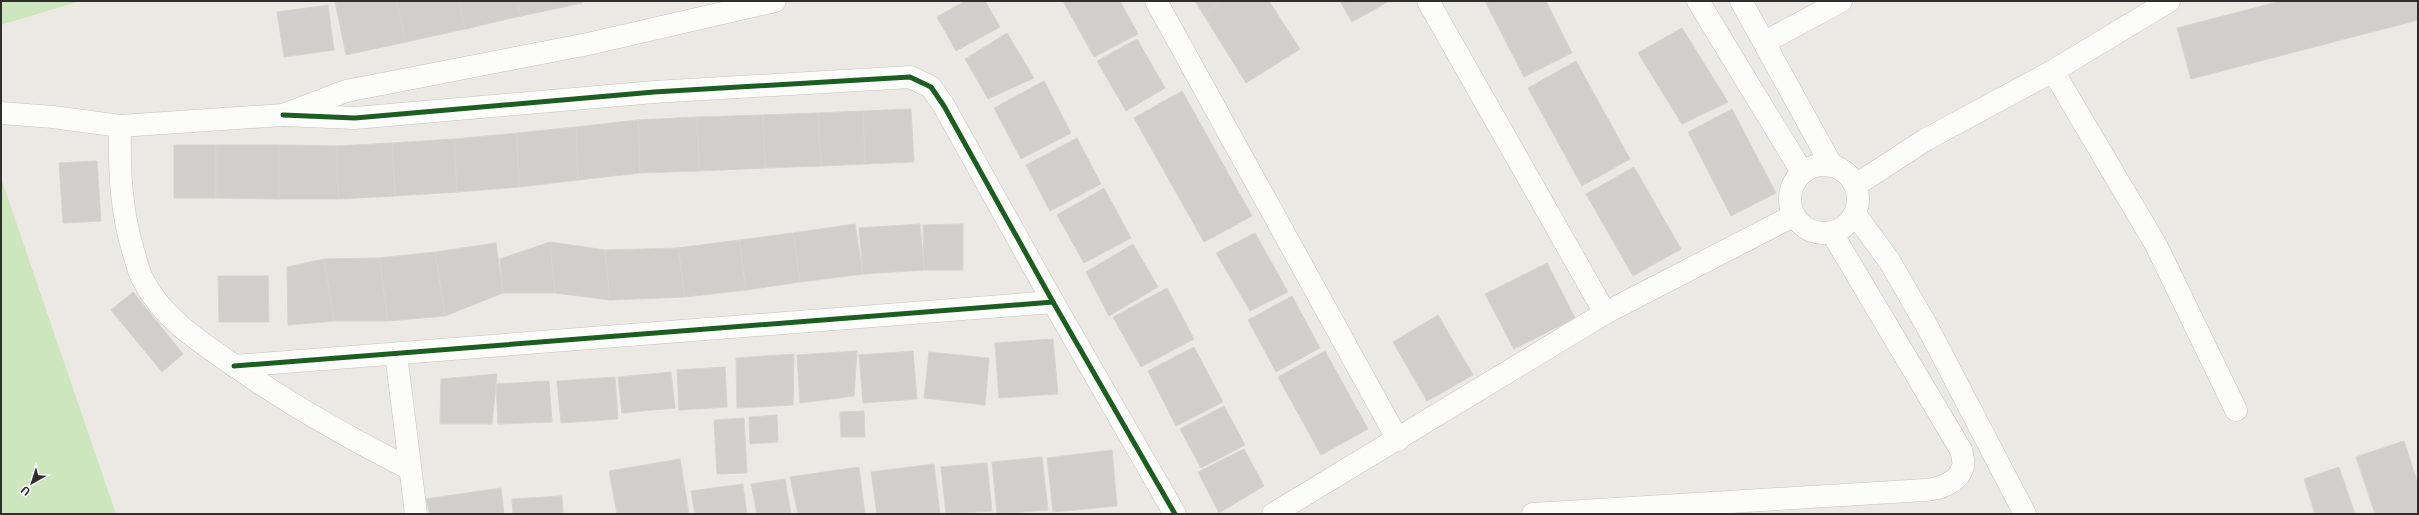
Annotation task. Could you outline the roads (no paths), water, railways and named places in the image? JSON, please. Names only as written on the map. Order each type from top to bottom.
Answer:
[{"type":"street","points":[[282,115],[346,91],[588,44],[775,1]]},
{"type":"street","points":[[1156,1],[1398,440]]},
{"type":"street","points":[[1428,1],[1605,313]]},
{"type":"street","points":[[1698,1],[1802,172]]},
{"type":"street","points":[[1741,1],[1765,42],[1832,166]]},
{"type":"street","points":[[1765,42],[1841,1]]},
{"type":"street","points":[[1856,185],[1925,140],[2053,71],[2169,1]]},
{"type":"street","points":[[2053,71],[2156,245],[2236,410]]},
{"type":"street","points":[[1,113],[53,117],[120,126],[282,115],[355,118],[654,92],[910,77],[931,87],[944,106],[1053,302],[1175,514]]},
{"type":"street","points":[[120,126],[119,179],[131,242],[142,279],[162,309],[208,349],[277,395],[341,433],[410,469]]},
{"type":"street","points":[[1816,165],[1832,166],[1846,173],[1856,185],[1858,200],[1855,214],[1846,226],[1832,233],[1818,233],[1804,227],[1793,216],[1789,200],[1792,185],[1802,172],[1816,165]]},
{"type":"street","points":[[1855,214],[1890,262],[1928,328],[2025,514]]},
{"type":"street","points":[[1273,514],[1398,440],[1605,313],[1793,216]]},
{"type":"street","points":[[1533,514],[1925,490],[1940,488],[1955,479],[1963,466],[1961,450],[1832,233]]},
{"type":"street","points":[[234,366],[1053,302]]},
{"type":"street","points":[[396,354],[416,514]]}]
